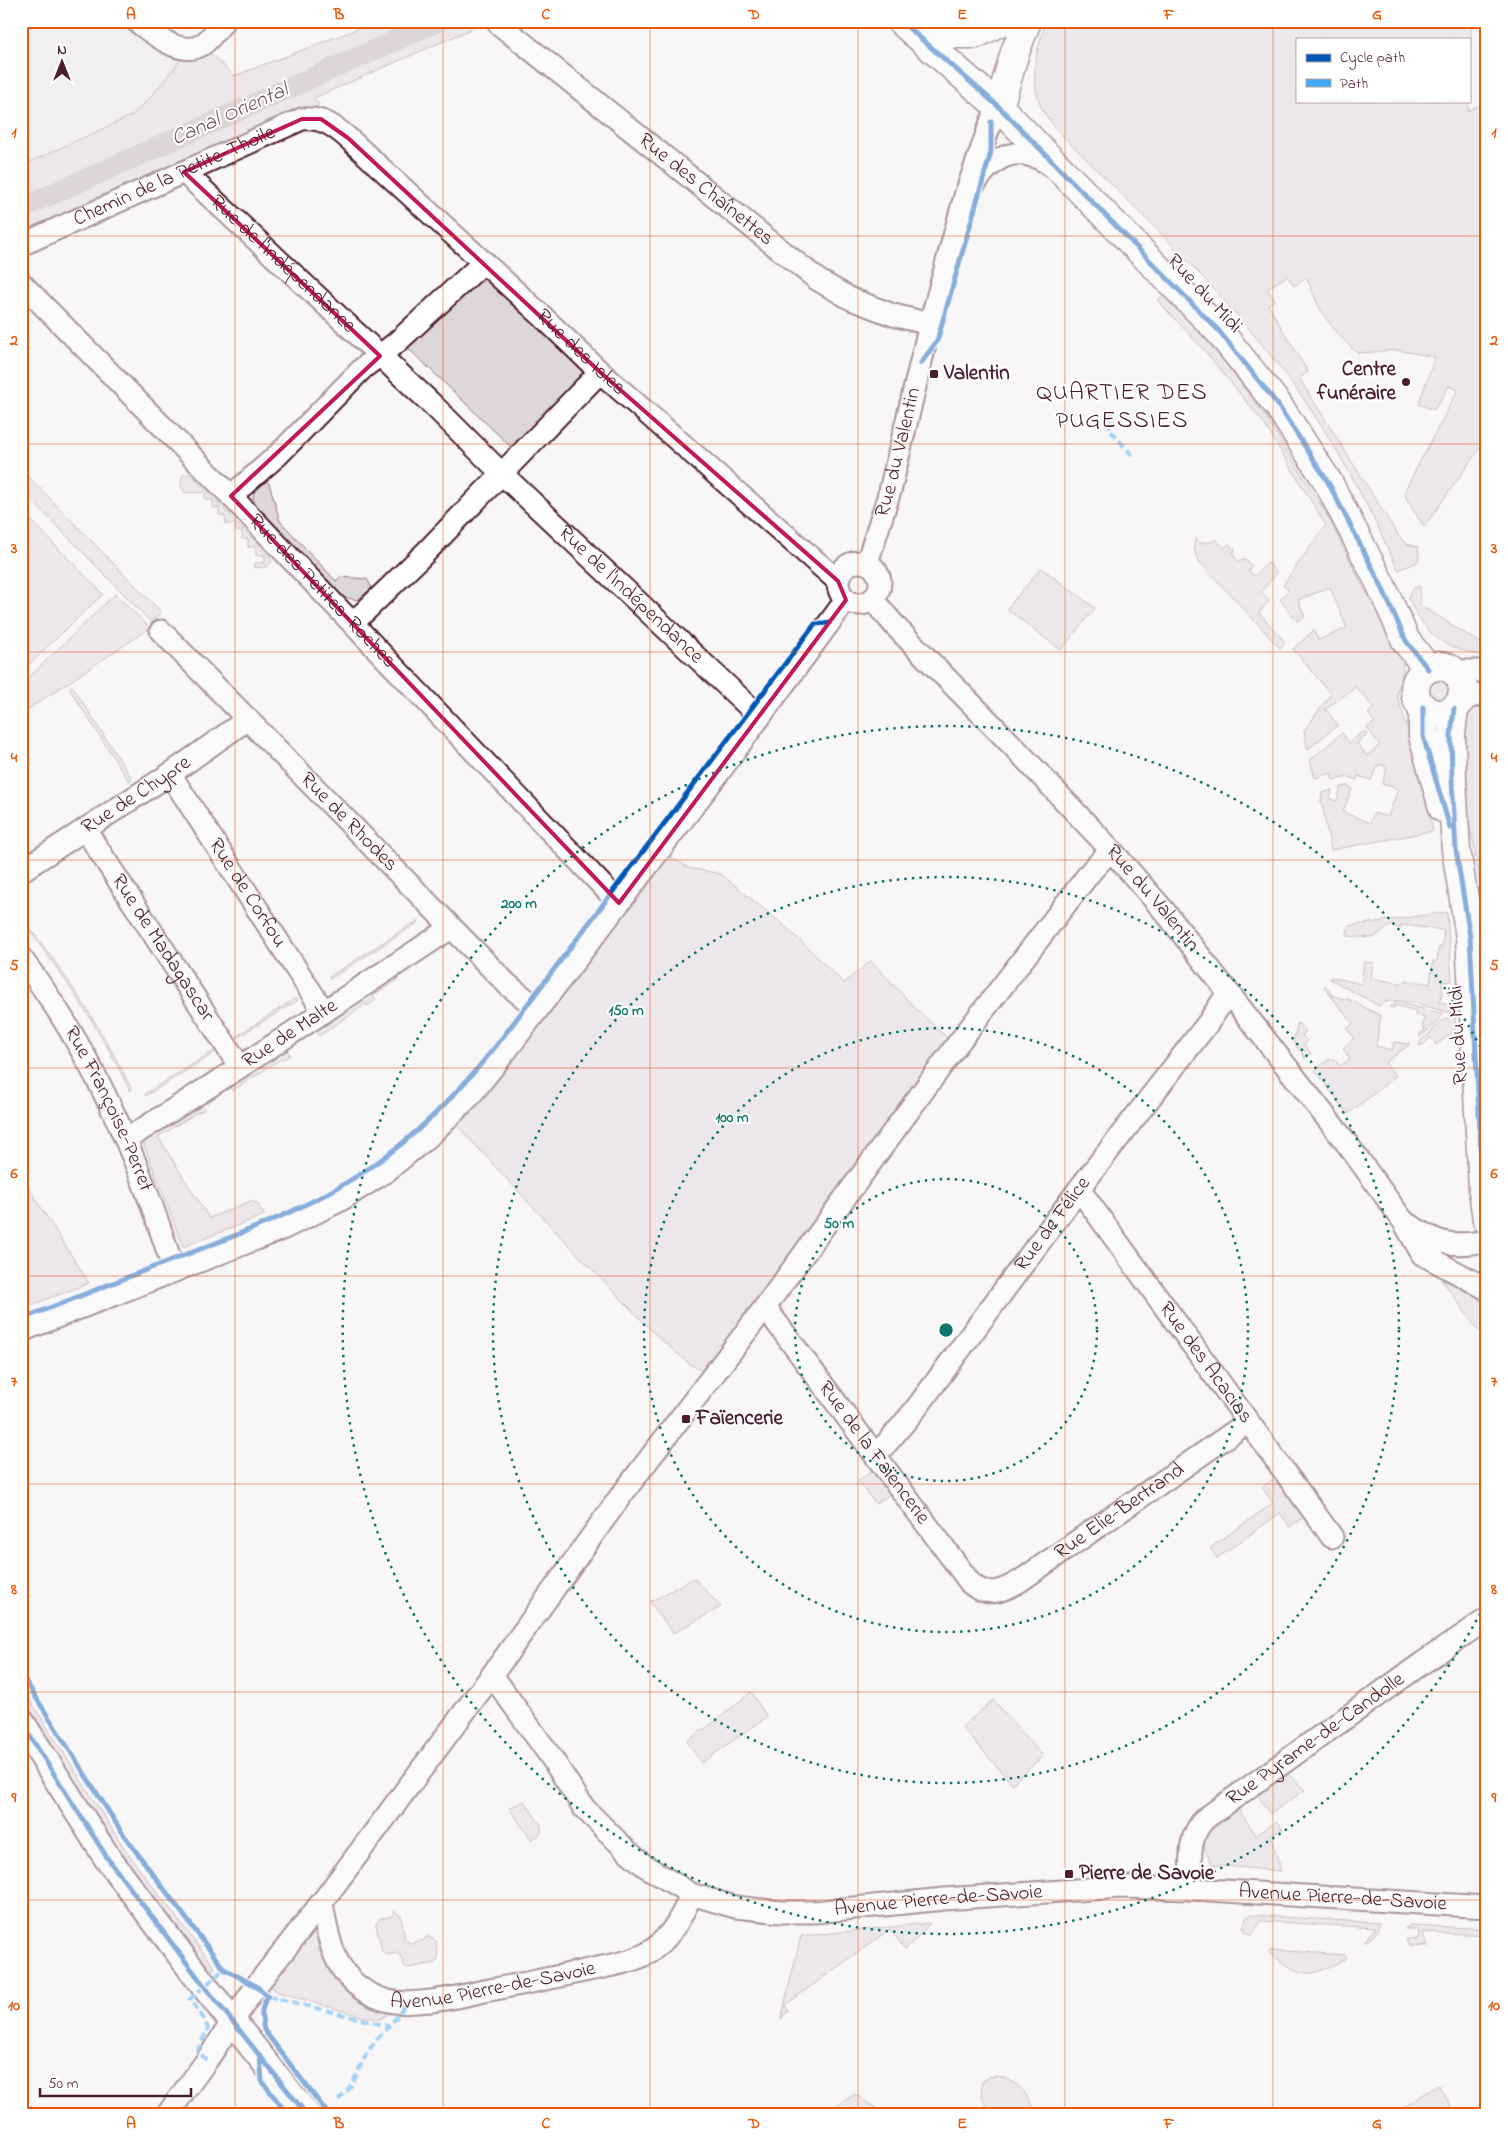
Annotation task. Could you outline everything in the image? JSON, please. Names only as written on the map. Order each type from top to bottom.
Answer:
[{"type":"main road","points":[[908,28],[976,34],[1002,21]]},
{"type":"main road","name":"Rue du Valentin","points":[[999,107],[1015,52],[1027,21]]},
{"type":"main road","name":"Rue du Midi","points":[[908,28],[999,107],[1219,332],[1278,405],[1328,482],[1381,585],[1406,640],[1428,669]]},
{"type":"main road","points":[[1442,666],[1455,671],[1463,684],[1468,700],[1438,714],[1423,707],[1418,701],[1416,686],[1418,680],[1428,669],[1442,666]]},
{"type":"main road","name":"Rue du Midi","points":[[1468,700],[1451,734],[1452,780],[1456,850],[1470,938],[1483,1190],[1487,1220]]},
{"type":"main road","name":"Rue du Midi","points":[[1423,707],[1423,736],[1456,850]]},
{"type":"street","points":[[136,21],[176,47],[186,48],[202,45],[224,21]]},
{"type":"street","name":"Rue des Chaînettes","points":[[500,24],[818,280],[851,299],[893,315],[930,324]]},
{"type":"street","name":"Rue du Valentin","points":[[866,563],[890,490],[930,324],[965,196],[991,122],[999,107]]},
{"type":"street","name":"Chemin de la Petite-Thoile","points":[[21,244],[302,119],[313,118],[327,122]]},
{"type":"street","name":"Rue des Isles","points":[[327,122],[348,138],[484,262],[600,372],[842,591]]},
{"type":"street","name":"Rue du Valentin","points":[[965,196],[993,162],[1005,156],[1035,157],[1064,174]]},
{"type":"street","name":"Rue de l'Indépendance","points":[[184,172],[760,717]]},
{"type":"street","points":[[231,496],[279,454],[364,368],[380,356],[484,262]]},
{"type":"street","name":"Rue des Petites-Roches","points":[[21,282],[231,496],[619,903]]},
{"type":"street","points":[[353,623],[425,553],[600,372]]},
{"type":"street","points":[[21,1331],[306,1218],[385,1172],[429,1136],[469,1096],[538,1009],[760,717],[842,591],[840,575],[848,565],[854,563],[866,563],[878,573],[880,587],[873,600],[860,605],[842,591]]},
{"type":"street","name":"Rue du Valentin","points":[[873,600],[897,628],[1014,746],[1111,850],[1166,913],[1348,1144],[1404,1222],[1422,1254],[1487,1289]]},
{"type":"street","name":"Rue de Rhodes","points":[[161,631],[451,928],[508,985],[538,1009]]},
{"type":"street","points":[[1455,671],[1487,671]]},
{"type":"street","name":"Rue de Chypre","points":[[21,871],[170,774],[248,719]]},
{"type":"street","name":"Rue de Corfou","points":[[170,774],[324,1012]]},
{"type":"street","name":"Rue de Madagascar","points":[[85,829],[240,1067]]},
{"type":"street","points":[[167,2115],[207,2060],[256,1986],[322,1902],[492,1675],[696,1394],[765,1307],[956,1046],[1092,870],[1111,850]]},
{"type":"street","name":"Rue de Malte","points":[[127,1139],[451,928]]},
{"type":"street","name":"Rue Françoise-Perret","points":[[21,958],[41,984],[92,1066],[127,1139],[174,1271]]},
{"type":"street","name":"Rue de Félice","points":[[876,1454],[887,1444],[915,1410],[1079,1189],[1208,1023],[1228,992]]},
{"type":"street","name":"Rue des Acacias","points":[[1079,1189],[1332,1537]]},
{"type":"street","name":"Rue du Valentin","points":[[1404,1222],[1435,1240],[1458,1245],[1487,1241]]},
{"type":"street","name":"Rue de la Faïencerie","points":[[765,1307],[971,1584],[979,1590],[988,1593]]},
{"type":"street","name":"Rue Elie-Bertrand","points":[[988,1593],[1004,1589],[1020,1581],[1248,1422]]},
{"type":"street","name":"Rue Pyrame-de-Candolle","points":[[1191,1889],[1191,1846],[1194,1833],[1206,1818],[1487,1618]]},
{"type":"street","name":"Avenue Pierre-de-Savoie","points":[[492,1675],[551,1757],[584,1808],[625,1850],[645,1866],[691,1894],[735,1906],[781,1912],[814,1912],[1083,1889],[1191,1889],[1487,1907]]},
{"type":"street","points":[[21,1722],[108,1859],[232,2021],[307,2115]]},
{"type":"street","name":"Avenue Pierre-de-Savoie","points":[[322,1902],[331,1948],[337,1962],[348,1977],[367,1992],[382,1999],[406,2002],[434,2001],[547,1979],[619,1963],[646,1954],[662,1942],[675,1927],[691,1894]]},
{"type":"highlighted area","points":[[302,119],[321,119],[348,138],[600,372],[838,581],[846,600],[619,903],[231,496],[380,356],[184,172]]},
{"type":"shaded area","points":[[21,21],[136,21],[182,58],[149,99],[131,116],[21,166]]},
{"type":"shaded area","points":[[378,21],[490,21],[314,98],[319,105],[303,115],[21,237],[21,166],[131,116],[149,99],[182,58],[202,45],[234,76]]},
{"type":"shaded area","points":[[1047,21],[1472,21],[1470,53],[1470,38],[1296,38],[1296,102],[1468,102],[1468,111],[1477,106],[1487,120],[1487,438],[1424,527],[1406,498],[1405,490],[1458,390],[1449,386],[1434,410],[1419,404],[1435,357],[1397,350],[1358,353],[1327,320],[1316,301],[1307,278],[1294,286],[1287,276],[1267,289],[1275,300],[1268,305],[1308,372],[1299,378],[1400,538],[1407,544],[1418,547],[1419,558],[1416,563],[1398,570],[1363,497],[1337,450],[1308,405],[1266,349],[1180,253],[1058,131],[1046,115],[1036,90],[1035,66],[1039,43]]},
{"type":"shaded area","points":[[485,276],[583,362],[586,373],[513,449],[406,346],[473,280]]},
{"type":"shaded area","points":[[1165,296],[1216,351],[1266,417],[1326,513],[1363,587],[1390,630],[1403,656],[1403,670],[1397,695],[1413,747],[1433,831],[1331,850],[1321,800],[1322,793],[1332,790],[1330,799],[1337,801],[1341,787],[1347,786],[1352,788],[1343,812],[1370,823],[1374,813],[1388,817],[1398,789],[1382,784],[1387,767],[1379,764],[1371,780],[1358,776],[1356,780],[1349,777],[1333,780],[1331,773],[1315,778],[1310,760],[1342,733],[1349,743],[1364,731],[1367,734],[1357,743],[1367,756],[1380,745],[1367,728],[1375,722],[1368,714],[1374,708],[1356,687],[1325,709],[1338,725],[1308,749],[1304,731],[1331,694],[1293,649],[1314,630],[1318,640],[1347,628],[1330,587],[1298,600],[1305,617],[1297,621],[1280,600],[1288,590],[1283,585],[1326,525],[1263,422],[1205,351],[1157,300]]},
{"type":"shaded area","points":[[21,469],[161,612],[151,622],[21,489]]},
{"type":"shaded area","points":[[190,474],[270,557],[272,561],[269,565],[255,568],[255,563],[265,563],[265,555],[256,555],[256,547],[248,547],[248,539],[242,539],[242,531],[236,531],[235,524],[226,524],[225,516],[219,515],[219,507],[213,508],[213,500],[205,500],[205,492],[186,493],[184,491],[181,480],[183,475]]},
{"type":"shaded area","points":[[265,480],[269,483],[280,521],[336,581],[340,577],[367,579],[372,588],[357,600],[343,597],[257,508],[253,499],[254,490]]},
{"type":"shaded area","points":[[21,510],[103,594],[21,672]]},
{"type":"shaded area","points":[[1196,538],[1200,543],[1212,542],[1215,539],[1224,548],[1229,544],[1235,549],[1233,554],[1238,561],[1245,560],[1252,566],[1248,570],[1254,576],[1268,563],[1277,573],[1261,592],[1269,601],[1259,613],[1285,642],[1280,648],[1198,560],[1194,549]]},
{"type":"shaded area","points":[[1041,568],[1095,608],[1061,650],[1007,609]]},
{"type":"shaded area","points":[[1420,586],[1420,605],[1487,647],[1487,657],[1448,645],[1430,632],[1408,598],[1414,588]]},
{"type":"shaded area","points":[[115,594],[150,628],[21,714],[21,685]]},
{"type":"shaded area","points":[[1440,679],[1448,682],[1451,690],[1448,698],[1440,701],[1432,698],[1429,690],[1432,682]]},
{"type":"shaded area","points":[[72,686],[132,779],[129,781],[69,688]]},
{"type":"shaded area","points":[[1487,702],[1487,940],[1475,850],[1456,765],[1467,713],[1474,707]]},
{"type":"shaded area","points":[[659,850],[689,868],[721,874],[787,928],[844,983],[871,961],[916,1009],[956,1046],[709,1373],[691,1365],[658,1337],[449,1117]]},
{"type":"shaded area","points":[[1447,912],[1452,981],[1442,982],[1442,995],[1439,1002],[1454,1006],[1456,1030],[1436,1045],[1431,1037],[1419,1046],[1421,1040],[1439,1023],[1452,1017],[1452,1013],[1403,1001],[1385,1002],[1379,1006],[1330,979],[1331,977],[1361,984],[1364,962],[1373,963],[1371,978],[1405,984],[1406,980],[1430,984],[1433,961],[1437,961],[1439,947],[1442,947],[1444,930],[1402,925],[1401,928],[1391,925],[1373,938],[1347,936],[1348,926]]},
{"type":"shaded area","points":[[21,917],[81,1000],[108,1044],[132,1090],[130,1091],[94,1024],[52,961],[21,920]]},
{"type":"shaded area","points":[[418,920],[419,922],[330,979],[329,977]]},
{"type":"shaded area","points":[[396,977],[398,980],[373,995],[376,1000],[367,1006],[366,1004],[319,1036],[315,1029]]},
{"type":"shaded area","points":[[1325,985],[1333,996],[1350,1000],[1381,1016],[1376,1046],[1392,1050],[1394,1042],[1410,1044],[1385,1063],[1396,1076],[1348,1114],[1315,1070],[1328,1060],[1334,1059],[1340,1066],[1350,1059],[1343,1048],[1354,1038],[1347,1029],[1353,1024],[1324,987]]},
{"type":"shaded area","points":[[296,998],[298,1000],[237,1036]]},
{"type":"shaded area","points":[[1395,1002],[1444,1014],[1419,1037],[1425,1029],[1422,1027],[1425,1017],[1415,1015],[1416,1011],[1395,1005],[1394,1008],[1390,1007]]},
{"type":"shaded area","points":[[1298,1023],[1306,1031],[1302,1035],[1307,1041],[1304,1045],[1311,1054],[1305,1058],[1293,1041]]},
{"type":"shaded area","points":[[310,1033],[311,1035],[287,1050],[290,1055],[232,1091],[228,1084]]},
{"type":"shaded area","points":[[218,1048],[219,1050],[146,1096],[145,1094]]},
{"type":"shaded area","points":[[223,1086],[226,1090],[202,1105],[204,1110],[158,1137],[209,1218],[251,1201],[257,1203],[264,1215],[183,1247],[144,1145],[147,1137]]},
{"type":"shaded area","points":[[21,1176],[89,1283],[21,1309]]},
{"type":"shaded area","points":[[1441,1279],[1461,1285],[1483,1304],[1487,1318],[1487,1342]]},
{"type":"shaded area","points":[[872,1471],[890,1494],[876,1504],[858,1481]]},
{"type":"shaded area","points":[[1279,1475],[1308,1514],[1290,1527],[1280,1513],[1217,1558],[1210,1548],[1273,1503],[1262,1487]]},
{"type":"shaded area","points":[[694,1578],[721,1607],[673,1633],[650,1602]]},
{"type":"shaded area","points":[[21,1686],[128,1854],[215,1968],[209,1972],[102,1831],[21,1701]]},
{"type":"shaded area","points":[[751,1692],[767,1717],[701,1763],[687,1741],[717,1720]]},
{"type":"shaded area","points":[[993,1700],[1043,1756],[1012,1784],[962,1727]]},
{"type":"shaded area","points":[[1283,1769],[1305,1790],[1270,1814],[1254,1789]]},
{"type":"shaded area","points":[[524,1801],[541,1825],[541,1833],[532,1840],[509,1808]]},
{"type":"shaded area","points":[[1237,1807],[1256,1835],[1276,1821],[1283,1829],[1271,1835],[1281,1871],[1213,1865],[1204,1847],[1203,1840],[1205,1834],[1214,1824]]},
{"type":"shaded area","points":[[394,1911],[401,1916],[405,1940],[410,1943],[424,1940],[427,1936],[436,1941],[438,1959],[435,1963],[408,1968],[403,1965],[401,1956],[396,1953],[387,1955],[382,1951],[376,1924],[379,1919],[392,1916]]},
{"type":"shaded area","points":[[1251,1915],[1379,1923],[1375,1935],[1364,1942],[1375,1928],[1261,1921],[1252,1935],[1245,1931],[1243,1926],[1247,1917]]},
{"type":"shaded area","points":[[930,1923],[905,1949],[890,1929],[785,2005],[788,2011],[781,2019],[801,1936]]},
{"type":"shaded area","points":[[1411,1925],[1487,1929],[1487,1935],[1422,1932],[1428,1946],[1410,1945],[1406,1939],[1418,1938],[1417,1929],[1405,1929]]},
{"type":"shaded area","points":[[308,1932],[314,1933],[321,1947],[318,1948],[319,1953],[323,1952],[393,2011],[380,2019],[364,2017],[278,1992],[269,1985]]},
{"type":"shaded area","points":[[1271,1950],[1345,1955],[1347,1958],[1323,1970],[1307,1973],[1291,1968],[1269,1953]]},
{"type":"shaded area","points":[[997,2076],[1009,2080],[1023,2090],[1032,2106],[1028,2115],[997,2115],[986,2105],[982,2096],[982,2082],[989,2077]]},
{"type":"shaded area","points":[[1438,2085],[1455,2112],[1450,2115],[1404,2115],[1401,2109]]},
{"type":"shaded area","points":[[855,2094],[875,2107],[881,2114],[835,2115],[832,2109]]},
{"type":"waterway","name":"Canal Oriental","points":[[21,208],[439,21]]},
{"type":"marked path","points":[[1115,409],[1109,429],[1132,455]]},
{"type":"marked path","points":[[207,2060],[197,2051],[208,2029],[204,2019],[190,1999],[224,1969]]},
{"type":"marked path","points":[[268,1996],[388,2026]]},
{"type":"marked path","points":[[338,2100],[348,2090],[366,2055],[398,2016],[406,2002]]},
{"type":"cycle path","points":[[901,21],[999,107],[1219,331],[1278,405],[1328,482],[1381,585],[1406,641],[1428,669]]},
{"type":"cycle path","points":[[921,363],[937,341],[991,152],[991,122]]},
{"type":"cycle path","points":[[21,1319],[245,1232],[294,1210],[365,1171],[402,1144],[451,1098],[496,1046],[815,624],[829,623]]},
{"type":"cycle path","points":[[1423,707],[1423,736],[1450,828]]},
{"type":"cycle path","points":[[1454,709],[1451,734],[1456,850],[1470,937],[1483,1190],[1487,1220]]},
{"type":"cycle path","points":[[21,1674],[123,1834],[224,1969],[256,1986],[268,1996],[262,2012],[264,2030],[329,2115]]},
{"type":"cycle path","points":[[21,1722],[108,1859],[205,1987],[307,2115]]},
{"type":"cycle path","points":[[260,2056],[262,2081],[288,2115]]},
{"type":"place","name":"Valentin","points":[[934,374]]},
{"type":"place","name":"Centre funéraire","points":[[1406,382]]},
{"type":"place","name":"Faïencerie","points":[[686,1419]]},
{"type":"place","name":"Pierre de Savoie","points":[[1069,1874]]},
{"type":"district","name":"QUARTIER DES PUGESSIES","points":[[1122,407]]}]
